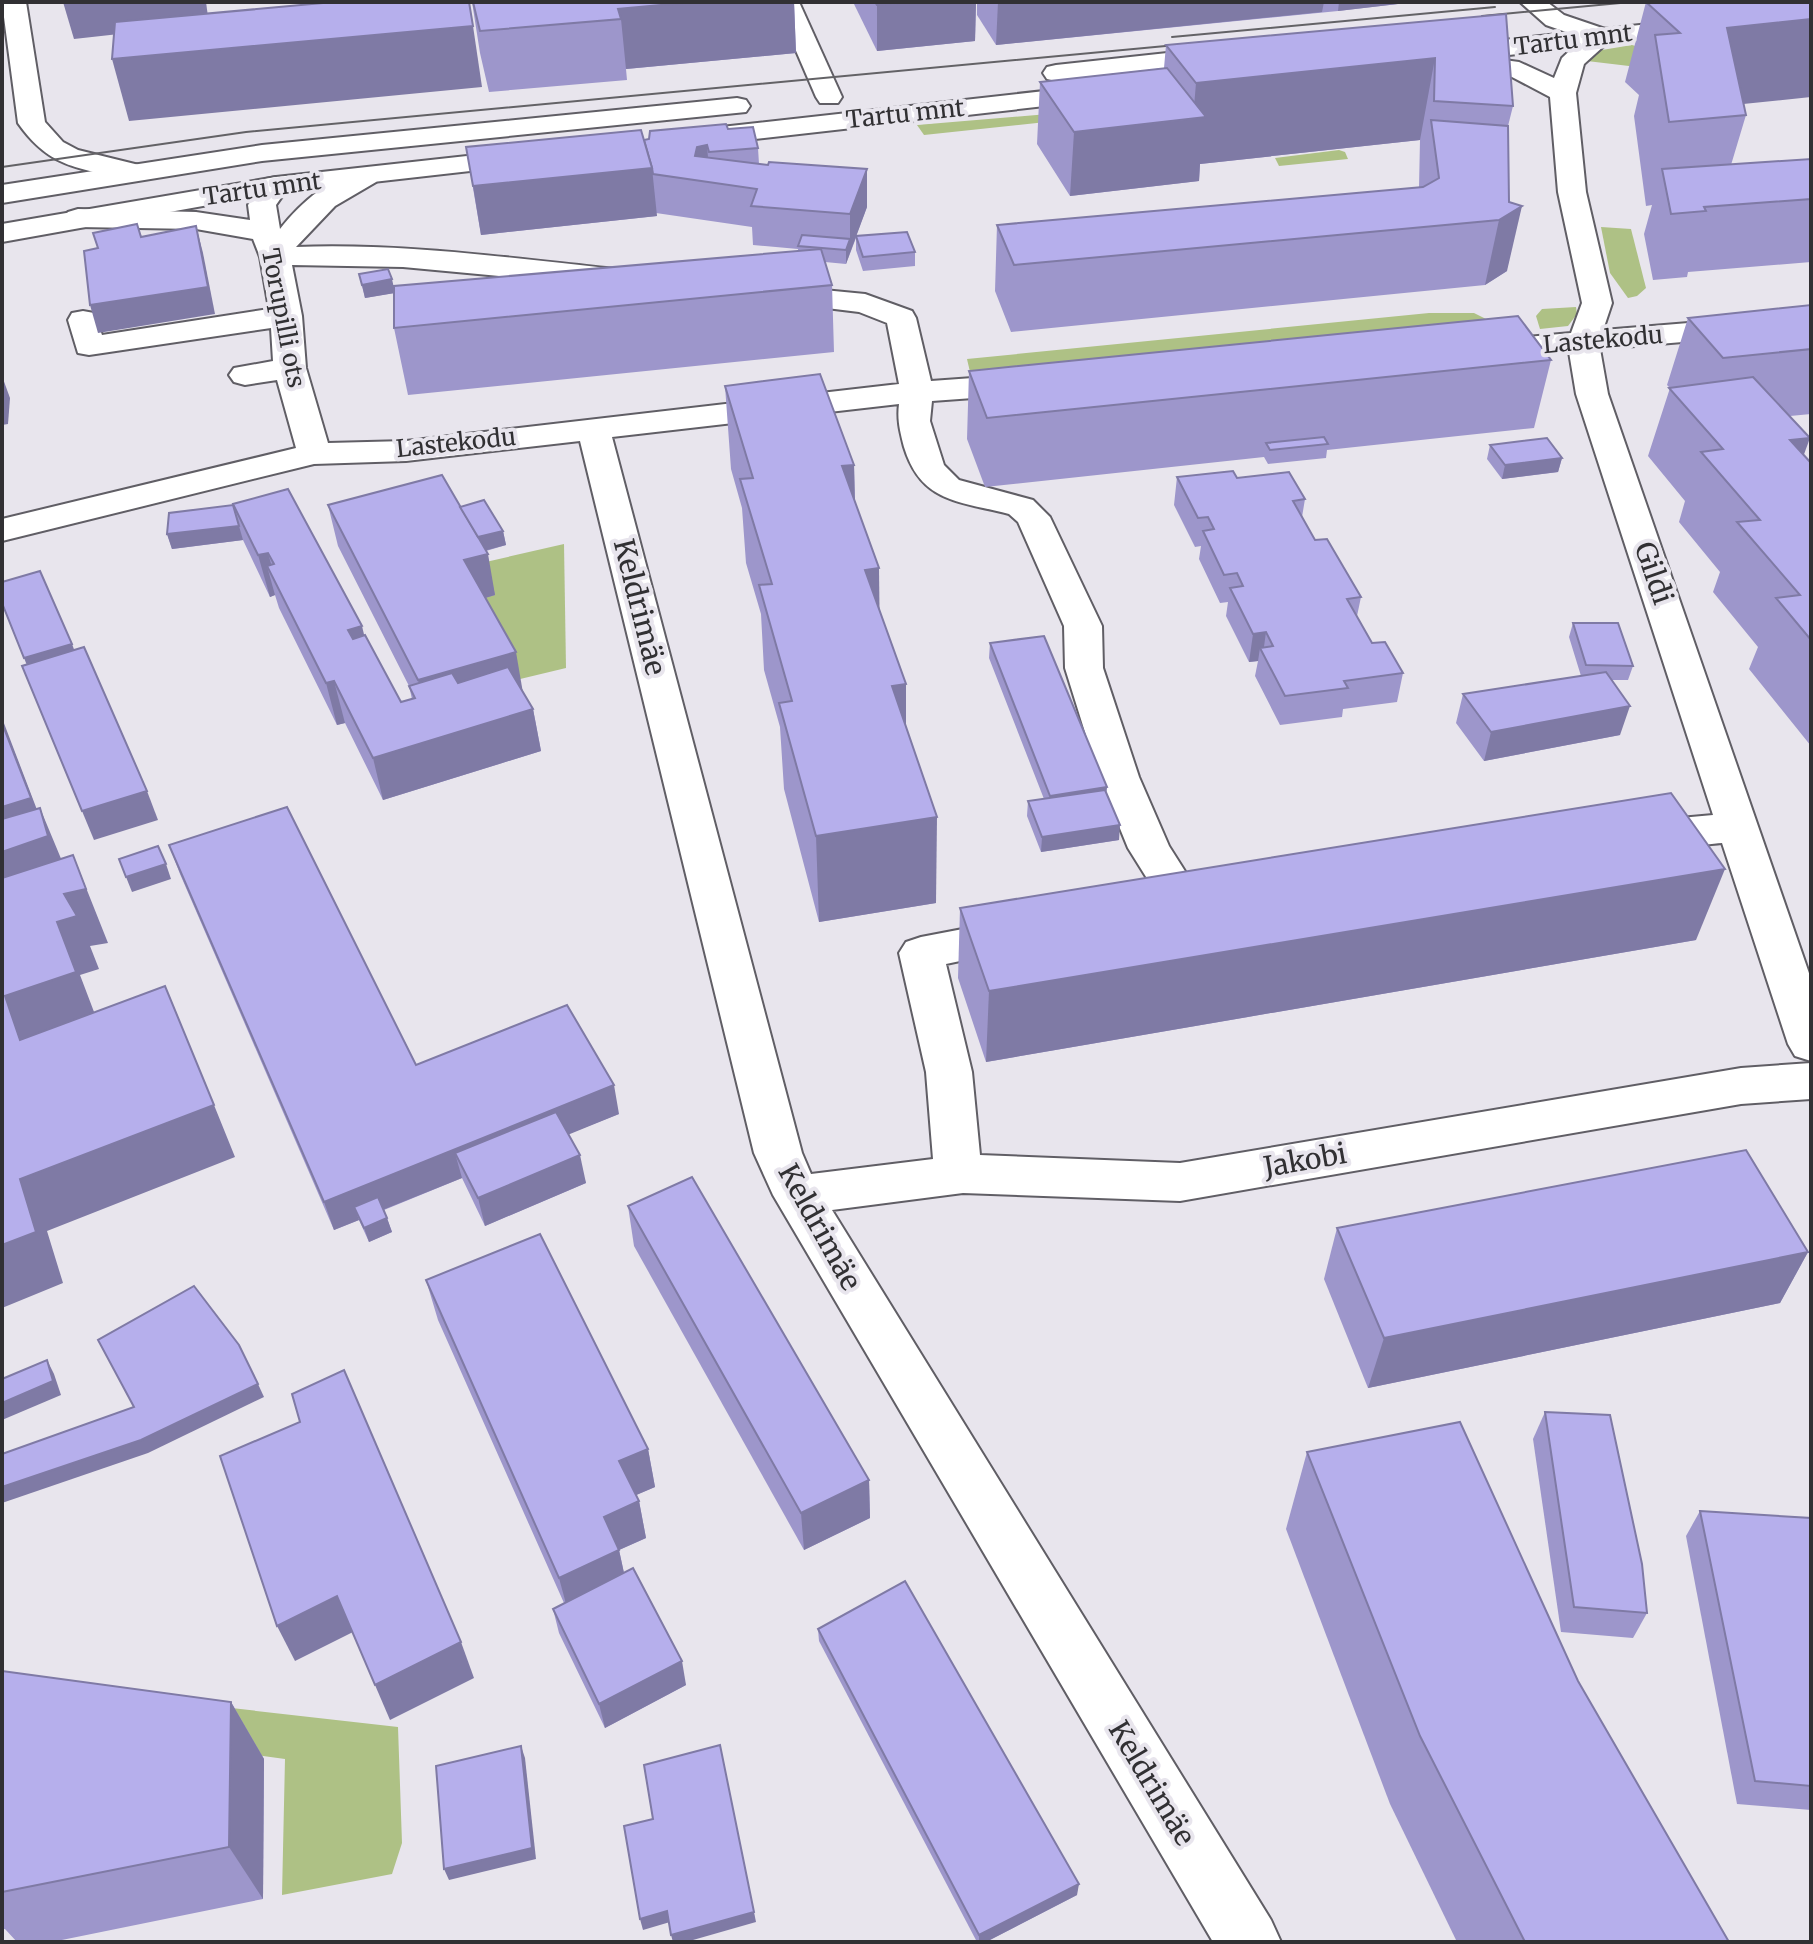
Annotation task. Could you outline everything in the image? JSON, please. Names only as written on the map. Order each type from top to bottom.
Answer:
[{"type":"street","points":[[14,2],[32,123],[53,148],[68,156],[133,172]]},
{"type":"street","points":[[1532,2],[1555,20],[1602,36]]},
{"type":"street","name":"Tartu mnt","points":[[1427,50],[1555,20],[1742,2]]},
{"type":"street","points":[[781,4],[829,97]]},
{"type":"street","name":"Tartu mnt","points":[[1427,50],[1602,36],[1811,13]]},
{"type":"street","name":"Gildi","points":[[1602,36],[1571,63],[1563,93],[1572,192],[1597,303],[1583,342],[1592,394],[1811,1044]]},
{"type":"street","points":[[1427,50],[1519,70],[1563,93]]},
{"type":"street","name":"Tartu mnt","points":[[798,100],[1255,52]]},
{"type":"street","name":"Tartu mnt","points":[[663,142],[1230,78]]},
{"type":"street","name":"Tartu mnt","points":[[2,194],[262,153],[767,103]]},
{"type":"street","points":[[276,185],[297,172],[413,137]]},
{"type":"street","name":"Tartu mnt","points":[[2,233],[276,185],[553,154]]},
{"type":"street","points":[[270,245],[315,205],[366,176]]},
{"type":"street","name":"Torupilli ots","points":[[276,185],[262,205],[287,316],[290,368],[314,454]]},
{"type":"street","points":[[78,218],[114,221],[215,220],[270,245],[314,255],[490,266],[649,282]]},
{"type":"street","points":[[744,291],[865,303],[901,318],[917,392],[913,421],[928,469],[947,487],[1021,507],[1033,517],[1083,626],[1084,668],[1119,777],[1149,848],[1204,907],[1142,916]]},
{"type":"street","points":[[83,320],[89,346],[287,316]]},
{"type":"street","name":"Lastekodu","points":[[1460,352],[1811,322]]},
{"type":"street","points":[[245,375],[290,368]]},
{"type":"street","name":"Lastekodu","points":[[2,530],[314,454],[406,451],[917,392],[1063,382]]},
{"type":"street","name":"Keldrimäe","points":[[593,427],[778,1153],[797,1195],[1249,1942]]},
{"type":"street","points":[[1601,849],[1658,834],[1740,827]]},
{"type":"street","points":[[958,1175],[949,1072],[921,953],[1051,929]]},
{"type":"street","name":"Jakobi","points":[[797,1195],[958,1175],[1180,1182],[1741,1086],[1811,1081]]},
{"type":"green space","points":[[1632,45],[1646,49],[1647,65],[1587,61],[1602,50]]},
{"type":"green space","points":[[1060,113],[1046,122],[924,135],[917,125]]},
{"type":"green space","points":[[1339,150],[1345,152],[1348,159],[1279,166],[1275,158]]},
{"type":"green space","points":[[1601,227],[1631,229],[1646,288],[1637,296],[1628,298],[1610,273]]},
{"type":"green space","points":[[1576,307],[1577,314],[1568,326],[1540,329],[1536,316],[1542,309]]},
{"type":"green space","points":[[1429,313],[1474,313],[1510,331],[970,372],[967,359]]},
{"type":"green space","points":[[564,544],[566,668],[516,680],[472,602],[477,564]]},
{"type":"green space","points":[[2,1682],[398,1727],[402,1843],[392,1874],[282,1895],[285,1759],[2,1721]]},
{"type":"building","points":[[334,2],[469,2],[473,26],[112,59],[115,22]]},
{"type":"building","points":[[473,2],[694,2],[618,9],[621,19],[480,31]]},
{"type":"building","points":[[875,2],[912,2],[877,5]]},
{"type":"building","points":[[1646,2],[1811,2],[1811,19],[1727,28],[1746,115],[1669,122],[1655,35],[1680,33]]},
{"type":"building","points":[[1506,14],[1513,106],[1434,101],[1435,58],[1196,83],[1166,45]]},
{"type":"building","points":[[1167,68],[1206,117],[1074,132],[1040,82]]},
{"type":"building","points":[[1431,120],[1508,126],[1509,202],[1522,206],[1499,220],[1014,265],[997,225],[1423,187],[1439,178]]},
{"type":"building","points":[[726,124],[728,129],[753,127],[758,148],[709,152],[707,145],[697,147],[695,156],[768,165],[769,162],[867,169],[850,214],[751,206],[757,189],[653,174],[644,140],[649,139],[650,131]]},
{"type":"building","points":[[641,130],[652,168],[473,186],[466,147]]},
{"type":"building","points":[[1811,159],[1811,199],[1704,207],[1706,211],[1671,214],[1662,169]]},
{"type":"building","points":[[137,224],[141,237],[196,226],[208,287],[90,305],[84,251],[98,248],[93,233]]},
{"type":"building","points":[[907,232],[915,252],[863,257],[856,236]]},
{"type":"building","points":[[802,235],[850,239],[846,250],[798,246]]},
{"type":"building","points":[[821,249],[832,285],[394,328],[394,286]]},
{"type":"building","points":[[388,269],[392,279],[362,285],[359,274]]},
{"type":"building","points":[[1811,305],[1811,349],[1723,358],[1688,318]]},
{"type":"building","points":[[1518,316],[1551,360],[987,418],[969,371]]},
{"type":"building","points":[[820,374],[854,465],[842,466],[879,568],[865,570],[906,684],[892,686],[937,817],[816,836],[779,703],[792,701],[759,585],[772,584],[740,479],[753,478],[725,386]]},
{"type":"building","points":[[1753,377],[1810,438],[1790,440],[1811,463],[1811,640],[1776,598],[1800,595],[1737,522],[1760,520],[1701,452],[1723,449],[1669,388]]},
{"type":"building","points":[[1324,437],[1328,444],[1270,450],[1266,443]]},
{"type":"building","points":[[1547,438],[1562,458],[1505,465],[1490,445]]},
{"type":"building","points":[[1233,471],[1237,478],[1289,472],[1305,499],[1293,501],[1315,540],[1327,539],[1361,597],[1347,599],[1372,643],[1385,642],[1403,673],[1344,681],[1348,688],[1285,696],[1260,648],[1273,646],[1266,632],[1253,634],[1230,588],[1243,586],[1237,573],[1224,575],[1203,531],[1214,529],[1208,517],[1198,518],[1177,477]]},
{"type":"building","points":[[442,475],[488,554],[464,560],[516,652],[418,680],[328,505]]},
{"type":"building","points":[[288,489],[362,626],[348,630],[353,639],[365,635],[401,702],[415,698],[409,686],[452,673],[458,683],[508,667],[533,709],[373,758],[334,681],[326,683],[267,566],[274,564],[268,553],[258,555],[233,504]]},
{"type":"building","points":[[484,500],[503,531],[478,537],[460,507]]},
{"type":"building","points":[[233,505],[239,526],[167,534],[169,513]]},
{"type":"building","points":[[40,571],[72,644],[24,658],[2,603],[2,582]]},
{"type":"building","points":[[1573,623],[1618,623],[1633,666],[1586,665]]},
{"type":"building","points":[[1044,636],[1107,787],[1050,796],[990,643]]},
{"type":"building","points":[[84,647],[147,791],[82,811],[22,666]]},
{"type":"building","points":[[1606,672],[1630,706],[1491,732],[1463,694]]},
{"type":"building","points":[[2,723],[31,798],[2,807]]},
{"type":"building","points":[[1105,790],[1120,825],[1042,837],[1028,801]]},
{"type":"building","points":[[1671,793],[1725,869],[989,991],[960,908]]},
{"type":"building","points":[[287,807],[416,1065],[567,1005],[614,1085],[324,1202],[169,845]]},
{"type":"building","points":[[40,808],[48,836],[2,852],[2,819]]},
{"type":"building","points":[[158,846],[166,864],[126,877],[119,859]]},
{"type":"building","points":[[73,855],[86,889],[64,894],[77,916],[57,922],[76,972],[5,996],[20,1040],[165,986],[214,1105],[20,1179],[36,1232],[2,1245],[2,878]]},
{"type":"building","points":[[556,1112],[580,1155],[478,1198],[455,1153]]},
{"type":"building","points":[[1746,1150],[1808,1252],[1384,1338],[1337,1228]]},
{"type":"building","points":[[692,1177],[869,1480],[801,1513],[628,1206]]},
{"type":"building","points":[[378,1197],[387,1218],[364,1228],[354,1207]]},
{"type":"building","points":[[540,1234],[648,1449],[619,1461],[639,1501],[604,1517],[619,1550],[559,1578],[426,1280]]},
{"type":"building","points":[[194,1286],[239,1345],[258,1384],[141,1440],[2,1487],[2,1454],[134,1407],[98,1340]]},
{"type":"building","points":[[47,1360],[53,1381],[2,1403],[2,1379]]},
{"type":"building","points":[[344,1370],[461,1642],[375,1685],[337,1596],[277,1626],[220,1456],[300,1422],[292,1394]]},
{"type":"building","points":[[1545,1412],[1610,1415],[1642,1564],[1647,1613],[1574,1607]]},
{"type":"building","points":[[1460,1422],[1578,1681],[1729,1942],[1525,1942],[1420,1736],[1307,1452]]},
{"type":"building","points":[[1700,1511],[1811,1518],[1811,1786],[1755,1781]]},
{"type":"building","points":[[633,1568],[682,1661],[599,1704],[553,1609]]},
{"type":"building","points":[[905,1581],[1079,1884],[979,1935],[818,1629]]},
{"type":"building","points":[[2,1671],[231,1702],[229,1847],[2,1892]]},
{"type":"building","points":[[720,1745],[754,1912],[671,1935],[667,1911],[640,1919],[624,1826],[653,1819],[644,1765]]},
{"type":"building","points":[[521,1746],[532,1848],[444,1869],[436,1766]]},
{"type":"tram line","points":[[1482,16],[1631,2]]},
{"type":"tram line","points":[[1172,37],[1495,7]]},
{"type":"tram line","points":[[2,167],[246,132],[1187,44]]}]
